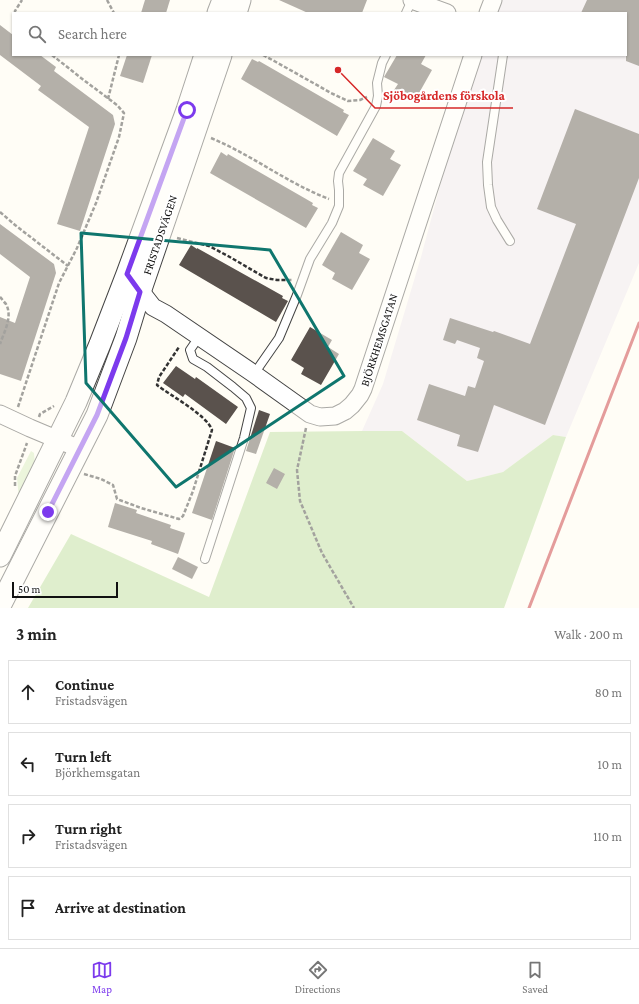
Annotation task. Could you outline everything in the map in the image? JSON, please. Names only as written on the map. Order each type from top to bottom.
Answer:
[{"type":"street","points":[[218,12],[223,0]]},
{"type":"street","points":[[236,12],[240,0]]},
{"type":"street","points":[[412,0],[444,12]]},
{"type":"street","points":[[488,12],[494,0]]},
{"type":"street","name":"FRISTADSVÄGEN","points":[[0,556],[76,402],[100,344],[187,110],[205,56]]},
{"type":"street","name":"FRISTADSVÄGEN","points":[[0,606],[97,415],[126,338],[140,292],[221,56]]},
{"type":"street","name":"BJÖRKHEMSGATAN","points":[[127,274],[153,307],[195,333],[310,414],[320,417],[335,416],[345,411],[360,395],[473,56]]},
{"type":"street","points":[[7,418],[80,449]]},
{"type":"lane","points":[[406,12],[412,0]]},
{"type":"lane","points":[[254,374],[279,338],[310,259],[332,223],[339,206],[339,173],[376,106],[379,76],[386,56]]},
{"type":"lane","points":[[503,56],[487,162],[491,207],[510,241]]},
{"type":"lane","points":[[195,333],[190,350],[193,359],[207,367],[233,387],[246,398],[251,408],[244,438],[205,559]]},
{"type":"path","points":[[15,12],[22,0]]},
{"type":"path","points":[[107,0],[113,12]]},
{"type":"path","points":[[7,418],[60,283],[96,203],[120,137],[124,113],[117,105],[53,56]]},
{"type":"path","points":[[108,99],[119,56]]},
{"type":"path","points":[[265,56],[348,101],[360,100],[378,88]]},
{"type":"path","points":[[210,138],[226,145],[301,187],[339,204]]},
{"type":"path","points":[[0,212],[68,266]]},
{"type":"path","points":[[177,238],[209,246],[266,278],[277,280],[303,279]]},
{"type":"path","points":[[0,297],[6,304],[9,317],[0,344]]},
{"type":"path","points":[[84,474],[101,479],[113,485],[117,499],[179,519],[182,516],[193,491],[212,430],[211,426],[200,415],[157,385],[159,377],[195,333]]},
{"type":"path","points":[[15,490],[15,476],[40,414],[60,401]]},
{"type":"path","points":[[310,414],[297,470],[300,501],[322,553],[354,608]]},
{"type":"highlighted area","points":[[81,233],[270,250],[344,376],[176,487],[86,383]]},
{"type":"shaded area","points":[[501,0],[639,0],[639,263],[566,437],[553,435],[503,472],[467,481],[402,431],[362,431],[383,384],[421,257],[451,145],[480,56],[627,56],[627,12],[495,12]]},
{"type":"green space","points":[[402,431],[467,481],[503,472],[553,435],[566,437],[504,608],[28,608],[71,534],[209,597],[270,432]]},
{"type":"green space","points":[[31,451],[34,453],[35,464],[19,499],[17,478]]},
{"type":"building","points":[[145,0],[170,0],[166,12],[141,12]]},
{"type":"building","points":[[279,0],[367,0],[362,12],[306,12]]},
{"type":"building","points":[[587,0],[639,0],[639,66],[626,61],[627,12],[581,12]]},
{"type":"building","points":[[0,25],[12,34],[12,56],[41,56],[56,67],[54,71],[113,115],[115,124],[80,231],[57,224],[89,127],[38,90],[41,86],[0,55]]},
{"type":"building","points":[[127,56],[152,56],[143,83],[120,76]]},
{"type":"building","points":[[396,56],[425,56],[421,64],[432,70],[414,102],[394,90],[398,84],[384,77]]},
{"type":"building","points":[[252,59],[258,62],[259,61],[344,110],[343,112],[349,115],[337,136],[241,79]]},
{"type":"building","points":[[575,109],[639,134],[639,178],[545,425],[494,405],[478,452],[457,446],[460,435],[417,420],[429,384],[465,396],[468,386],[475,388],[484,361],[477,358],[480,348],[457,340],[455,344],[443,340],[450,318],[493,332],[494,331],[530,344],[576,224],[537,209]]},
{"type":"building","points":[[373,138],[395,151],[390,159],[401,165],[383,196],[363,185],[367,179],[353,171]]},
{"type":"building","points":[[221,152],[227,156],[228,154],[313,203],[312,205],[318,208],[306,228],[210,173]]},
{"type":"building","points":[[0,224],[54,264],[56,273],[21,381],[0,374],[0,317],[15,323],[30,277],[0,254]]},
{"type":"building","points":[[341,232],[363,245],[359,253],[370,259],[352,290],[332,279],[335,273],[322,265]]},
{"type":"building","points":[[191,245],[283,296],[282,298],[288,301],[276,322],[179,265]]},
{"type":"building","points":[[310,327],[332,340],[328,347],[339,354],[321,385],[301,374],[304,368],[291,360]]},
{"type":"building","points":[[176,366],[195,379],[196,377],[238,407],[226,424],[185,394],[183,397],[163,383]]},
{"type":"building","points":[[259,410],[270,414],[256,454],[246,451]]},
{"type":"building","points":[[216,441],[235,448],[212,520],[192,513]]},
{"type":"building","points":[[274,468],[285,474],[277,489],[266,483]]},
{"type":"building","points":[[115,503],[137,510],[136,513],[171,525],[170,528],[185,533],[178,554],[151,544],[152,541],[108,527]]},
{"type":"building","points":[[178,557],[198,567],[192,579],[172,569]]},
{"type":"railway","points":[[529,608],[639,323]]},
{"type":"place","name":"Sjöbogårdens förskola","points":[[338,70]]},
{"type":"route","points":[[48,512],[97,415],[126,338],[140,292],[127,274],[187,110]]}]
